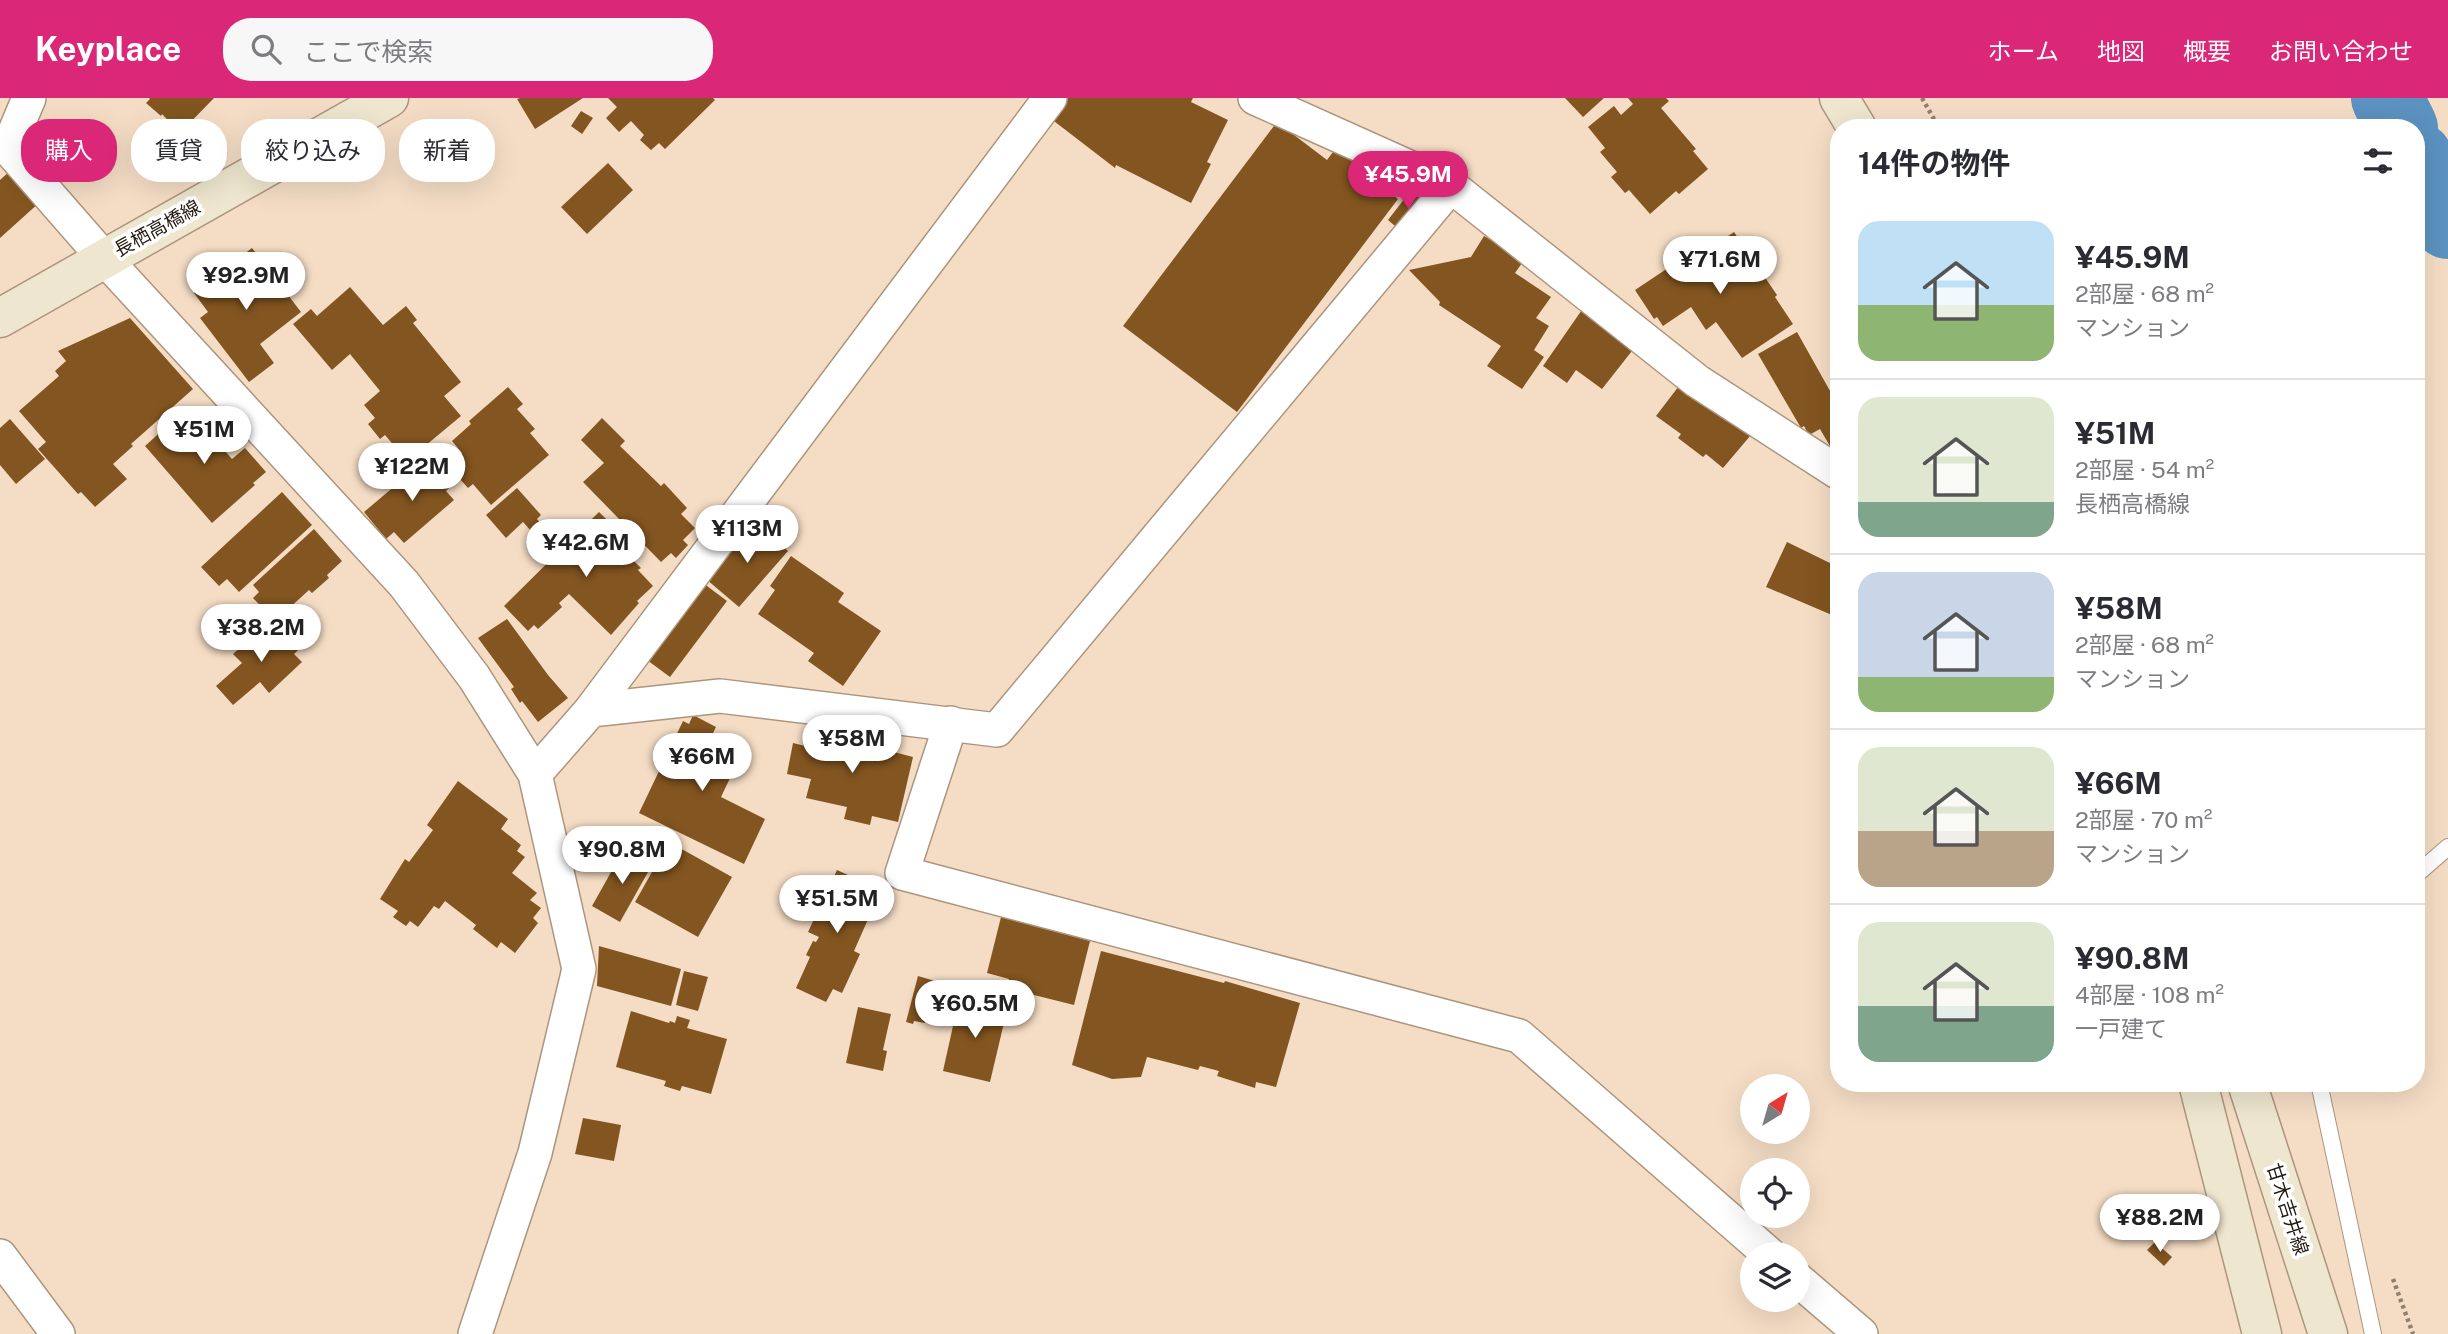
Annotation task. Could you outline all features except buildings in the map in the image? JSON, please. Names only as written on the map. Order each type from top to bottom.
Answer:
[{"type":"main road","name":"長栖高橋線","points":[[0,317],[389,98]]},
{"type":"main road","points":[[1839,98],[1852,119]]},
{"type":"main road","points":[[2200,1092],[2262,1334]]},
{"type":"main road","name":"甘木吉井線","points":[[2250,1092],[2328,1334]]},
{"type":"street","points":[[29,98],[8,148],[104,258],[404,584],[474,677],[535,774],[579,969],[536,1153],[475,1334]]},
{"type":"street","points":[[535,774],[591,710],[1050,98]]},
{"type":"street","points":[[1255,98],[1451,186],[1697,381],[1830,468]]},
{"type":"street","points":[[591,710],[720,696],[997,730],[1451,186]]},
{"type":"street","points":[[951,723],[902,873],[1519,1036],[1755,1242]]},
{"type":"street","points":[[0,1256],[58,1334]]},
{"type":"street","points":[[1810,1290],[1861,1334]]},
{"type":"lane","points":[[2425,867],[2448,847]]},
{"type":"lane","points":[[2321,1092],[2373,1334]]},
{"type":"path","points":[[1922,98],[1934,119]]},
{"type":"waterway","points":[[2387,98],[2398,119]]},
{"type":"waterway","points":[[2425,175],[2448,223]]}]
